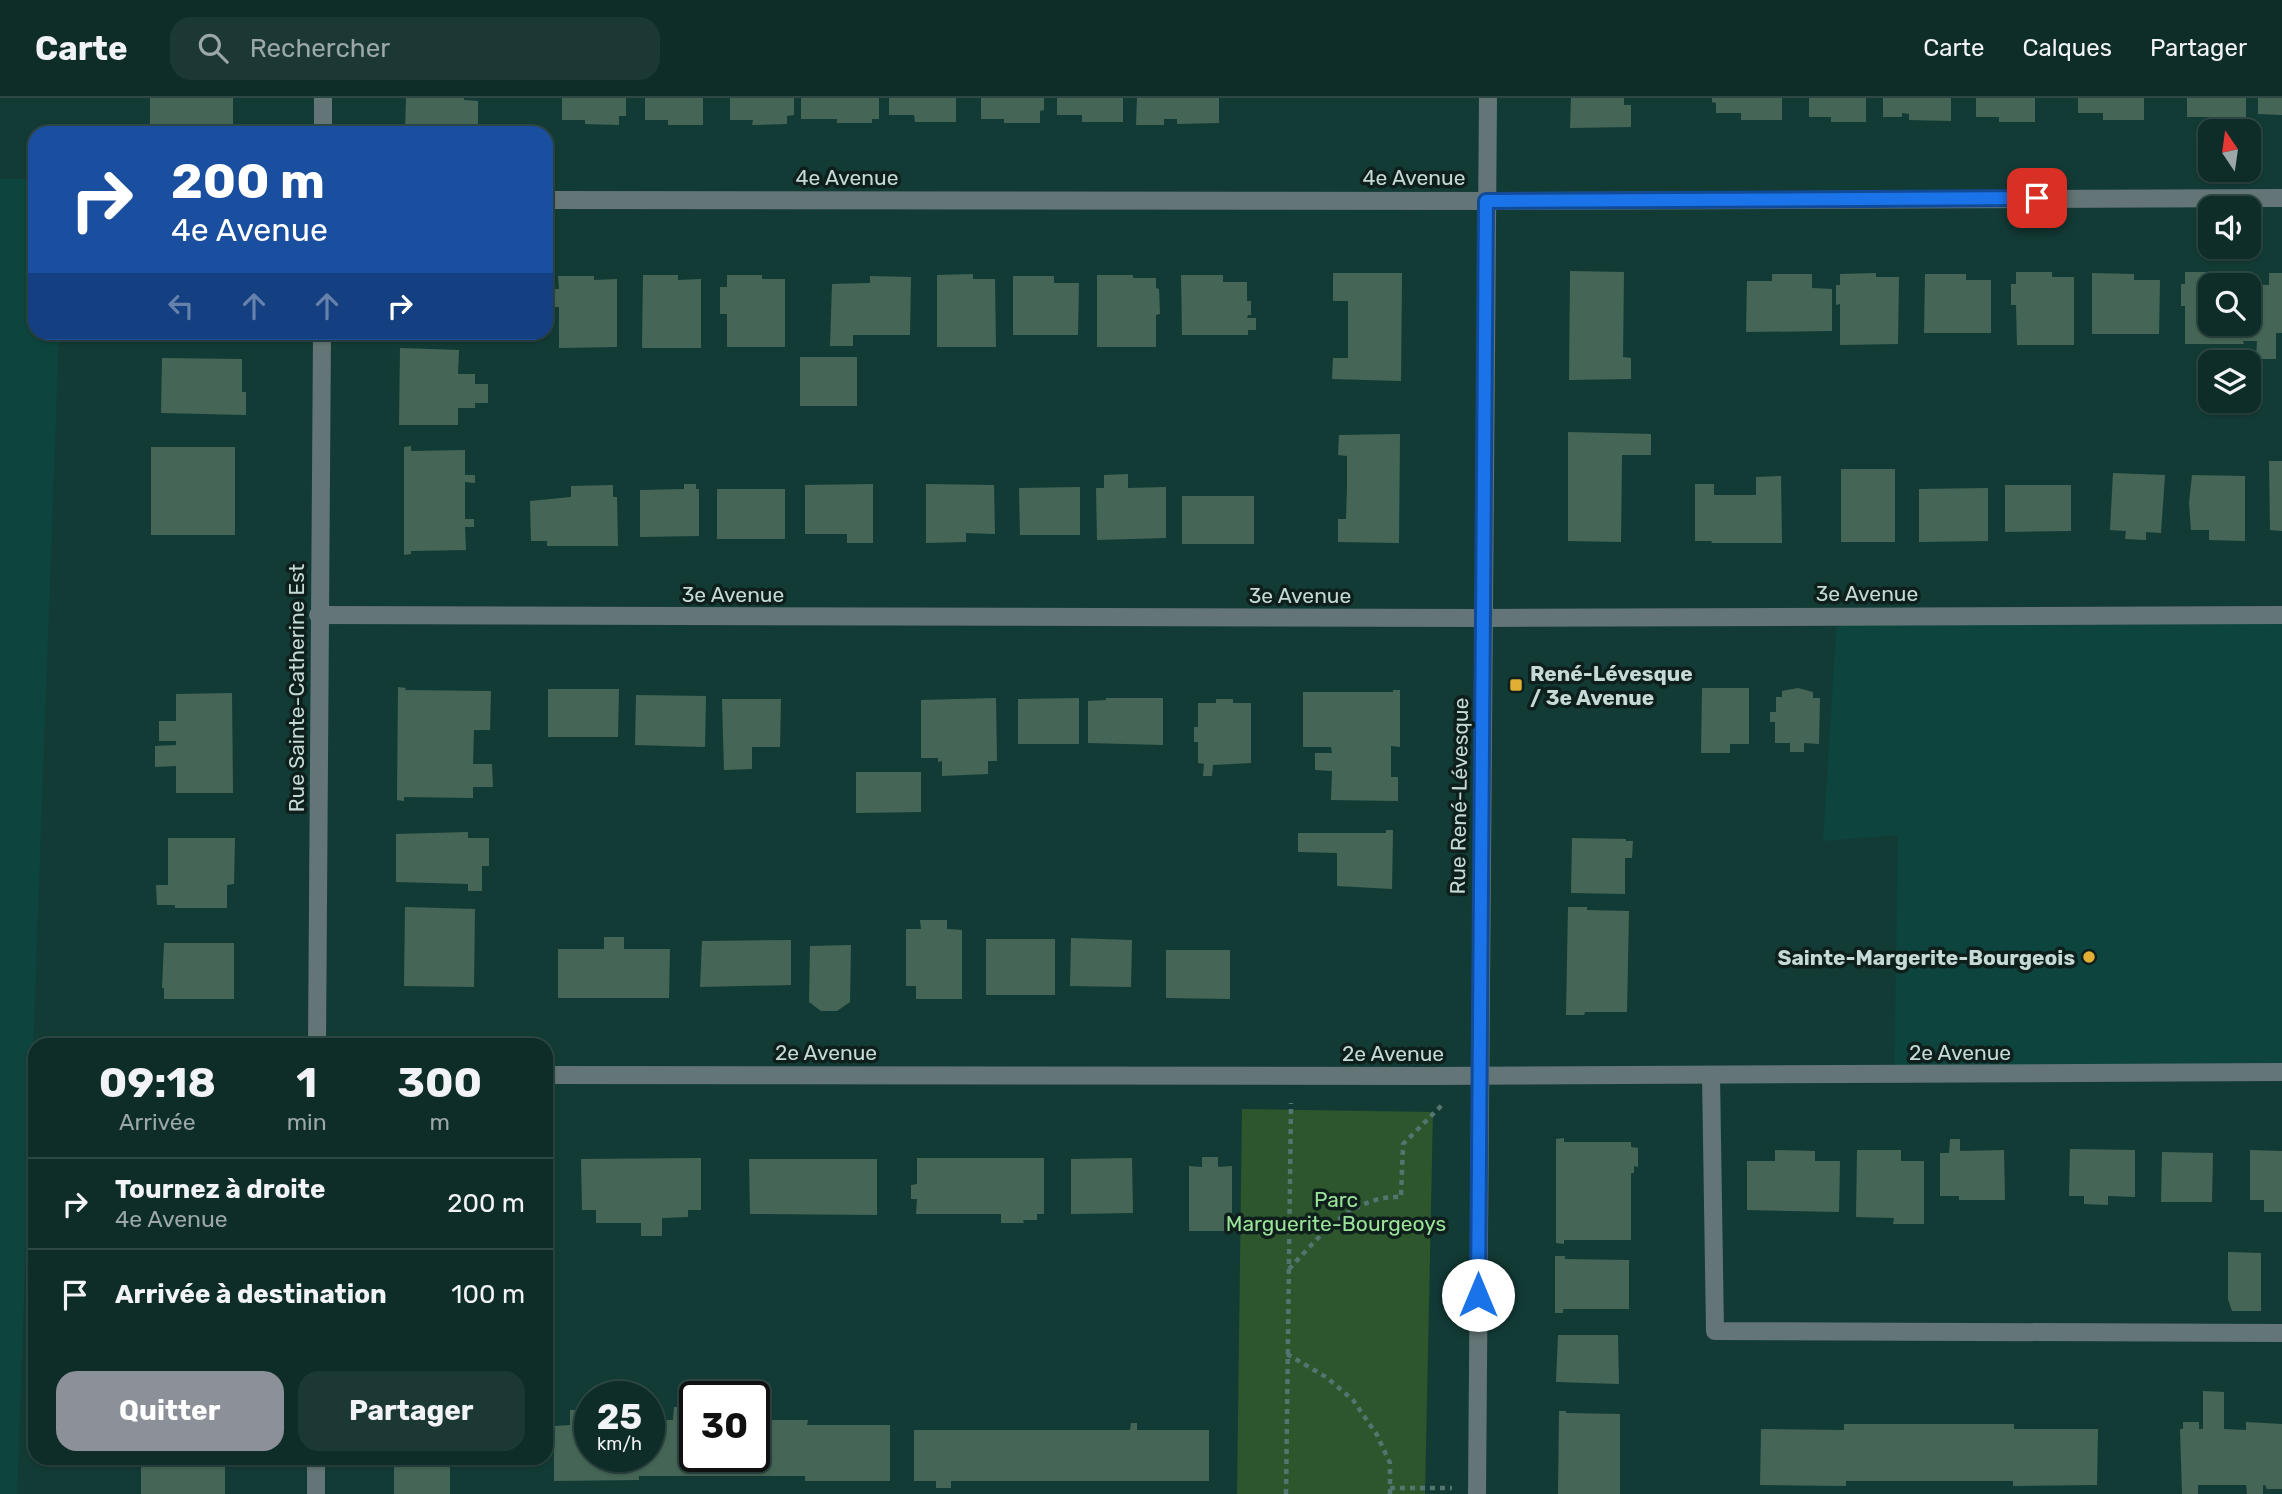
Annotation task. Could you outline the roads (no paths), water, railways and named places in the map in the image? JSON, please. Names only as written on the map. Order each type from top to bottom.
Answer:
[{"type":"street","points":[[323,98],[323,126]]},
{"type":"street","name":"Rue René-Lévesque","points":[[1477,1491],[1488,98]]},
{"type":"street","name":"4e Avenue","points":[[553,200],[2282,198]]},
{"type":"street","name":"Rue Sainte-Catherine Est","points":[[317,1038],[321,340]]},
{"type":"street","name":"3e Avenue","points":[[318,615],[1484,618],[2282,615]]},
{"type":"street","name":"2e Avenue","points":[[553,1075],[1291,1076],[2282,1072]]},
{"type":"street","points":[[1711,1075],[1715,1331],[2282,1334]]},
{"type":"street","points":[[316,1465],[316,1494]]},
{"type":"place","name":"René-Lévesque / 3e Avenue","points":[[1516,685]]},
{"type":"place","name":"Sainte-Margerite-Bourgeois","points":[[2089,957]]},
{"type":"park label","name":"Parc Marguerite-Bourgeoys","points":[[1336,1211]]}]
